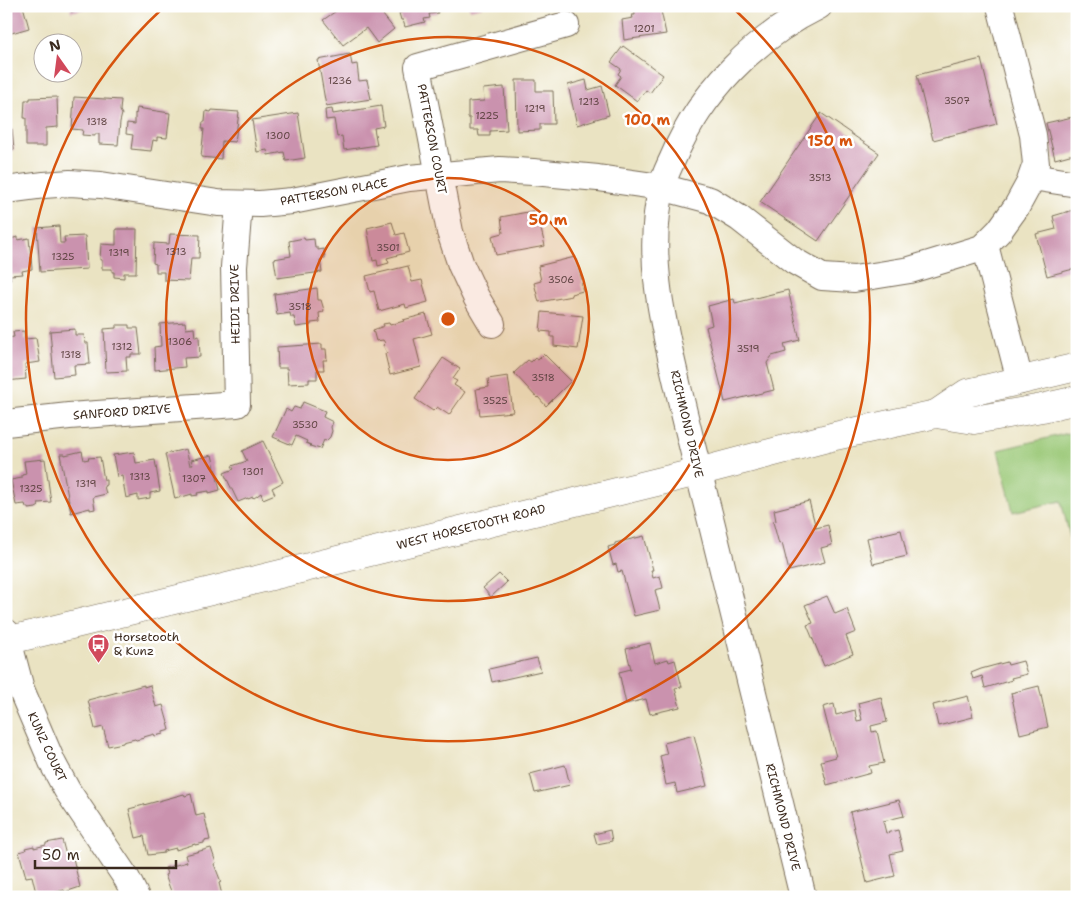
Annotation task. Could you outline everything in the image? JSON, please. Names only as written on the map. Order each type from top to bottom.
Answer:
[{"type":"main road","name":"WEST HORSETOOTH ROAD","points":[[936,414],[967,393],[1077,367]]},
{"type":"main road","name":"WEST HORSETOOTH ROAD","points":[[7,638],[698,472],[835,436],[936,414],[974,420],[1077,400]]},
{"type":"street","name":"RICHMOND DRIVE","points":[[803,897],[698,472],[659,299],[655,270],[656,231],[661,187],[678,145],[698,112],[720,82],[747,55],[776,31],[818,6]]},
{"type":"street","points":[[1000,6],[1034,135],[1036,164],[1032,177],[1017,206],[999,231],[985,245],[1020,382]]},
{"type":"street","name":"PATTERSON COURT","points":[[492,324],[476,297],[461,265],[450,232],[418,67],[566,25]]},
{"type":"street","name":"PATTERSON PLACE","points":[[6,190],[61,183],[101,184],[218,203],[239,204],[292,201],[409,178],[500,170],[598,178],[661,187],[710,200],[739,218],[794,261],[822,277],[854,279],[910,270],[982,248],[985,245]]},
{"type":"street","points":[[1032,177],[1077,184]]},
{"type":"street","name":"HEIDI DRIVE","points":[[238,404],[234,267],[239,204]]},
{"type":"street","name":"SANFORD DRIVE","points":[[6,423],[69,416],[238,404]]},
{"type":"street","name":"KUNZ COURT","points":[[7,638],[21,689],[53,764],[67,790],[136,897]]},
{"type":"green space","points":[[1077,431],[1077,565],[1061,501],[1013,512],[998,450]]},
{"type":"building","points":[[6,6],[23,6],[29,28],[8,34],[6,30]]},
{"type":"building","points":[[70,6],[92,6],[92,7],[71,12]]},
{"type":"building","points":[[343,6],[383,6],[387,12],[383,15],[394,29],[377,43],[366,28],[343,45],[323,20],[342,7],[343,9]]},
{"type":"building","points":[[399,6],[436,6],[438,13],[429,14],[430,18],[424,19],[425,22],[405,27],[399,13],[402,12]]},
{"type":"building","points":[[469,6],[483,6],[483,7],[470,10]]},
{"type":"building","points":[[634,6],[660,6],[666,34],[624,40],[622,20],[633,18],[632,15],[635,15]]},
{"type":"building","points":[[623,46],[663,75],[650,93],[646,90],[637,101],[615,85],[621,76],[618,74],[621,69],[611,62]]},
{"type":"building","points":[[350,54],[352,65],[357,64],[359,81],[367,80],[371,99],[326,106],[318,60]]},
{"type":"building","points":[[981,59],[997,124],[933,140],[917,75]]},
{"type":"building","points":[[516,80],[536,80],[536,91],[553,91],[554,124],[540,124],[540,130],[517,131]]},
{"type":"building","points":[[586,80],[588,90],[602,86],[609,115],[577,125],[568,85]]},
{"type":"building","points":[[504,87],[507,130],[490,131],[490,136],[479,136],[478,130],[470,130],[468,102],[484,101],[483,89]]},
{"type":"building","points":[[57,97],[58,127],[46,128],[46,146],[26,146],[25,100],[30,100],[30,98]]},
{"type":"building","points":[[74,97],[121,100],[120,111],[122,114],[118,145],[99,144],[99,134],[95,134],[95,136],[82,135],[83,130],[72,129]]},
{"type":"building","points":[[381,106],[384,126],[374,128],[377,145],[344,150],[342,136],[337,137],[334,119],[326,120],[325,110],[332,109],[333,114]]},
{"type":"building","points":[[137,108],[170,113],[167,138],[157,137],[157,141],[153,140],[151,151],[131,149],[133,135],[126,134],[127,123],[135,124]]},
{"type":"building","points":[[212,110],[239,112],[235,142],[222,141],[221,159],[201,157],[203,122],[205,122],[206,111],[211,112]]},
{"type":"building","points":[[298,113],[305,158],[286,161],[284,152],[268,155],[267,150],[257,152],[252,120]]},
{"type":"building","points":[[821,113],[879,153],[818,241],[760,202]]},
{"type":"building","points":[[1077,116],[1077,153],[1055,159],[1046,123]]},
{"type":"building","points":[[6,129],[12,129],[14,150],[6,151]]},
{"type":"building","points":[[1077,209],[1077,268],[1047,276],[1036,234],[1056,229],[1053,216]]},
{"type":"building","points":[[533,211],[536,226],[540,225],[545,246],[496,255],[492,236],[503,233],[501,217]]},
{"type":"building","points":[[392,222],[396,235],[404,233],[409,252],[387,258],[389,263],[378,266],[377,260],[373,261],[367,228]]},
{"type":"building","points":[[59,226],[60,243],[65,243],[64,237],[85,236],[87,269],[40,272],[37,228]]},
{"type":"building","points":[[116,229],[137,229],[136,273],[124,273],[124,278],[114,277],[112,269],[102,269],[102,260],[100,260],[101,244],[116,245]]},
{"type":"building","points":[[170,234],[200,235],[199,258],[191,258],[189,281],[164,280],[164,272],[156,272],[156,264],[153,263],[154,243],[169,244]]},
{"type":"building","points":[[18,237],[18,240],[29,238],[32,269],[22,271],[23,274],[10,275],[11,280],[6,280],[6,240]]},
{"type":"building","points":[[304,238],[305,240],[314,239],[315,248],[318,248],[318,250],[324,249],[325,259],[320,260],[322,272],[277,278],[274,259],[291,256],[289,241]]},
{"type":"building","points":[[575,257],[583,283],[581,284],[583,291],[571,294],[572,296],[539,302],[534,283],[541,281],[538,266]]},
{"type":"building","points":[[408,266],[412,282],[422,280],[428,302],[406,308],[405,304],[379,311],[374,291],[370,292],[366,276]]},
{"type":"building","points":[[317,288],[318,300],[321,300],[324,310],[319,313],[320,322],[296,327],[294,317],[291,317],[290,313],[277,315],[274,294]]},
{"type":"building","points":[[788,290],[800,340],[784,344],[786,352],[772,356],[767,363],[774,390],[725,402],[706,327],[712,325],[708,306],[734,299],[735,303]]},
{"type":"building","points":[[542,312],[583,316],[578,349],[554,346],[554,337],[551,337],[551,332],[540,331]]},
{"type":"building","points":[[426,314],[432,334],[414,339],[421,367],[390,375],[385,354],[387,353],[383,345],[385,343],[383,340],[376,341],[373,330],[384,326],[383,324],[389,323],[390,325]]},
{"type":"building","points":[[185,322],[186,329],[194,328],[195,337],[199,336],[200,357],[184,358],[185,367],[155,370],[154,347],[161,346],[160,324]]},
{"type":"building","points":[[116,325],[129,325],[129,328],[138,328],[141,354],[131,354],[131,357],[126,357],[127,371],[106,372],[104,329],[116,328]]},
{"type":"building","points":[[75,329],[75,335],[84,335],[85,343],[88,343],[90,364],[74,365],[75,375],[54,377],[50,331]]},
{"type":"building","points":[[24,331],[25,339],[36,338],[40,362],[25,364],[26,379],[6,381],[6,338],[14,337],[13,332]]},
{"type":"building","points":[[322,344],[322,349],[326,349],[327,360],[323,360],[324,370],[317,370],[317,379],[309,379],[309,383],[288,384],[287,368],[278,368],[277,347]]},
{"type":"building","points":[[544,354],[571,381],[546,406],[514,373],[528,360],[531,362],[535,358],[538,360]]},
{"type":"building","points":[[443,358],[460,369],[453,379],[457,381],[454,385],[465,392],[449,415],[437,407],[433,411],[415,399]]},
{"type":"building","points":[[508,376],[513,412],[480,415],[476,389],[489,387],[488,379]]},
{"type":"building","points":[[303,402],[325,411],[323,417],[333,422],[330,437],[326,441],[324,440],[320,449],[310,446],[306,443],[307,441],[296,436],[292,445],[273,437],[286,409],[291,412],[294,407],[300,409]]},
{"type":"building","points":[[263,441],[283,482],[272,488],[275,494],[263,499],[261,493],[254,498],[238,502],[224,473],[234,469],[232,466],[247,461],[242,451]]},
{"type":"building","points":[[186,449],[190,465],[193,465],[191,460],[212,455],[220,490],[209,493],[209,491],[197,493],[198,495],[192,496],[192,494],[175,499],[165,454]]},
{"type":"building","points":[[82,451],[84,460],[100,457],[104,480],[106,480],[106,485],[104,486],[106,494],[93,497],[95,509],[90,510],[90,508],[71,513],[60,454],[65,455]]},
{"type":"building","points":[[134,452],[136,463],[155,460],[160,491],[150,493],[150,498],[138,500],[138,495],[126,498],[122,476],[117,477],[113,455]]},
{"type":"building","points":[[45,459],[51,502],[38,503],[39,506],[36,508],[29,509],[25,504],[16,505],[11,480],[22,478],[22,475],[26,474],[24,461]]},
{"type":"building","points":[[809,501],[816,528],[828,525],[832,545],[821,548],[825,562],[789,571],[782,543],[779,544],[773,522],[776,521],[774,510]]},
{"type":"building","points":[[901,530],[907,556],[873,564],[867,538]]},
{"type":"building","points":[[644,536],[653,570],[651,570],[653,578],[660,576],[663,588],[655,590],[660,610],[634,616],[622,571],[618,572],[616,564],[613,565],[608,547],[615,545],[615,543]]},
{"type":"building","points":[[499,574],[507,582],[491,597],[483,588]]},
{"type":"building","points":[[827,596],[835,614],[847,609],[856,632],[846,636],[853,654],[824,666],[807,625],[813,623],[805,605]]},
{"type":"building","points":[[650,643],[655,663],[668,659],[669,662],[675,660],[682,687],[675,688],[680,707],[650,714],[646,699],[626,704],[619,672],[631,669],[626,649]]},
{"type":"building","points":[[537,658],[541,671],[492,682],[489,669]]},
{"type":"building","points":[[1023,661],[1027,674],[985,688],[982,676],[973,679],[971,673],[1007,662],[1008,665]]},
{"type":"building","points":[[144,685],[144,687],[150,685],[156,707],[163,705],[170,730],[163,732],[163,734],[155,736],[154,734],[108,746],[103,727],[95,729],[88,700]]},
{"type":"building","points":[[1039,686],[1048,727],[1020,734],[1011,693]]},
{"type":"building","points":[[968,696],[973,717],[938,726],[933,705]]},
{"type":"building","points":[[881,697],[887,722],[871,726],[872,732],[877,731],[884,763],[869,766],[871,773],[827,785],[821,761],[836,757],[823,707],[834,704],[836,715],[855,710],[857,721],[862,720],[858,703]]},
{"type":"building","points":[[694,735],[707,786],[677,793],[675,783],[666,785],[660,756],[667,754],[664,743]]},
{"type":"building","points":[[565,765],[570,785],[535,793],[530,774]]},
{"type":"building","points":[[184,794],[185,796],[191,794],[196,816],[204,814],[210,840],[176,850],[176,848],[164,851],[164,853],[148,855],[144,836],[136,838],[129,809]]},
{"type":"building","points":[[899,800],[904,816],[883,821],[886,833],[898,830],[903,851],[890,854],[895,876],[867,883],[850,812]]},
{"type":"building","points":[[610,830],[612,841],[597,844],[594,834]]},
{"type":"building","points":[[62,840],[67,859],[73,858],[80,887],[65,892],[64,890],[53,893],[53,895],[45,897],[37,897],[32,876],[26,877],[19,852],[26,850],[25,848],[34,846],[34,848],[46,845],[46,843]]},
{"type":"building","points":[[211,848],[224,897],[171,897],[170,894],[172,894],[165,875],[167,874],[165,868],[187,862],[185,855]]},
{"type":"place","name":"Horsetooth & Kunz","points":[[98,663]]}]
